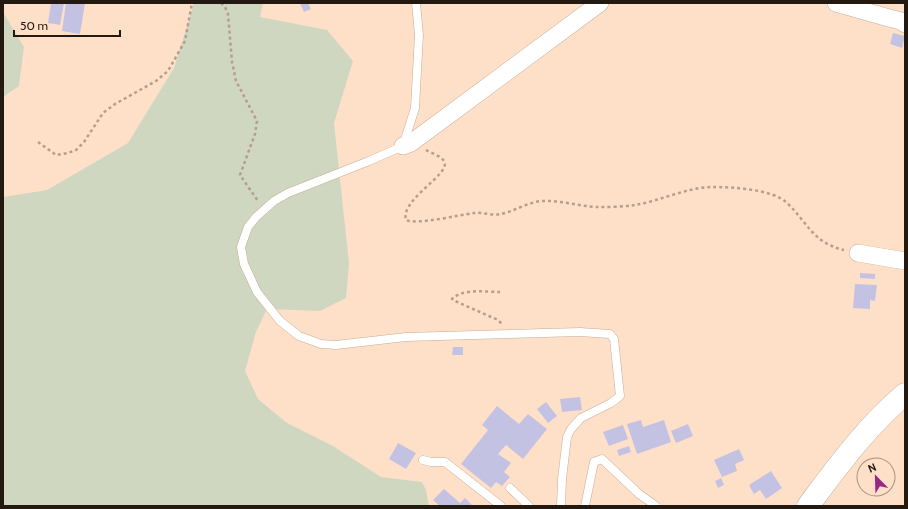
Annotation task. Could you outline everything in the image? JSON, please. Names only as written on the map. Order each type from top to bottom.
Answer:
[{"type":"street","points":[[407,144],[600,3]]},
{"type":"street","points":[[836,3],[901,21],[905,24]]},
{"type":"street","points":[[858,253],[905,261]]},
{"type":"street","points":[[808,506],[854,445],[878,419],[905,394]]},
{"type":"lane","points":[[416,3],[420,35],[415,108],[407,144],[369,161],[288,193],[274,201],[264,209],[248,227],[241,248],[244,264],[257,292],[280,321],[299,336],[321,344],[336,345],[406,337],[580,332],[610,334],[614,339],[620,396],[581,418],[571,429],[567,437],[562,479],[561,506]]},
{"type":"lane","points":[[585,506],[594,462],[602,459],[639,494],[656,506]]},
{"type":"lane","points":[[423,460],[431,462],[446,462],[501,506]]},
{"type":"lane","points":[[510,488],[529,506]]},
{"type":"path","points":[[38,142],[56,155],[68,154],[76,150],[84,142],[103,113],[115,104],[156,81],[168,71],[185,41],[192,3]]},
{"type":"path","points":[[221,3],[225,7],[228,14],[232,62],[236,81],[257,121],[255,134],[240,175],[264,209]]},
{"type":"path","points":[[407,144],[444,160],[446,164],[444,169],[424,187],[407,209],[404,215],[406,220],[411,222],[419,222],[461,214],[478,213],[500,215],[540,201],[566,202],[596,206],[634,205],[710,187],[730,188],[749,190],[777,196],[787,202],[818,239],[837,248],[858,253]]},
{"type":"path","points":[[500,292],[464,293],[455,295],[452,299],[498,320],[512,334]]},
{"type":"green space","points":[[194,3],[263,3],[260,17],[327,30],[353,61],[334,123],[349,263],[346,298],[320,311],[267,309],[256,332],[245,371],[258,399],[287,423],[333,446],[381,477],[422,482],[426,490],[429,506],[3,506],[3,197],[47,190],[128,143],[174,68]]},
{"type":"green space","points":[[3,12],[24,47],[19,86],[3,97]]},
{"type":"building","points":[[51,3],[64,3],[60,25],[48,23]]},
{"type":"building","points":[[66,3],[85,3],[80,34],[62,31]]},
{"type":"building","points":[[300,3],[308,3],[311,9],[304,12]]},
{"type":"building","points":[[893,33],[905,36],[902,48],[890,44]]},
{"type":"building","points":[[860,273],[875,274],[875,279],[860,278]]},
{"type":"building","points":[[855,284],[877,285],[875,301],[870,300],[870,309],[853,308]]},
{"type":"building","points":[[453,347],[463,347],[463,355],[452,355]]},
{"type":"building","points":[[580,397],[582,410],[562,412],[560,399]]},
{"type":"building","points":[[546,402],[557,416],[548,423],[537,409]]},
{"type":"building","points":[[497,406],[519,424],[528,414],[547,429],[523,459],[506,445],[498,454],[511,463],[504,472],[510,477],[502,486],[496,482],[491,488],[461,464],[488,430],[482,425]]},
{"type":"building","points":[[641,420],[643,427],[664,420],[671,442],[637,454],[627,424]]},
{"type":"building","points":[[688,424],[693,436],[676,443],[671,431]]},
{"type":"building","points":[[623,425],[628,439],[609,446],[603,432]]},
{"type":"building","points":[[398,443],[416,453],[406,469],[389,459]]},
{"type":"building","points":[[629,446],[631,452],[619,456],[617,450]]},
{"type":"building","points":[[739,449],[744,460],[735,464],[737,471],[722,477],[714,460]]},
{"type":"building","points":[[771,471],[782,488],[766,499],[760,490],[754,494],[749,485]]},
{"type":"building","points":[[721,478],[724,485],[718,488],[715,481]]},
{"type":"building","points":[[444,489],[460,503],[465,498],[473,506],[440,506],[433,500]]}]
